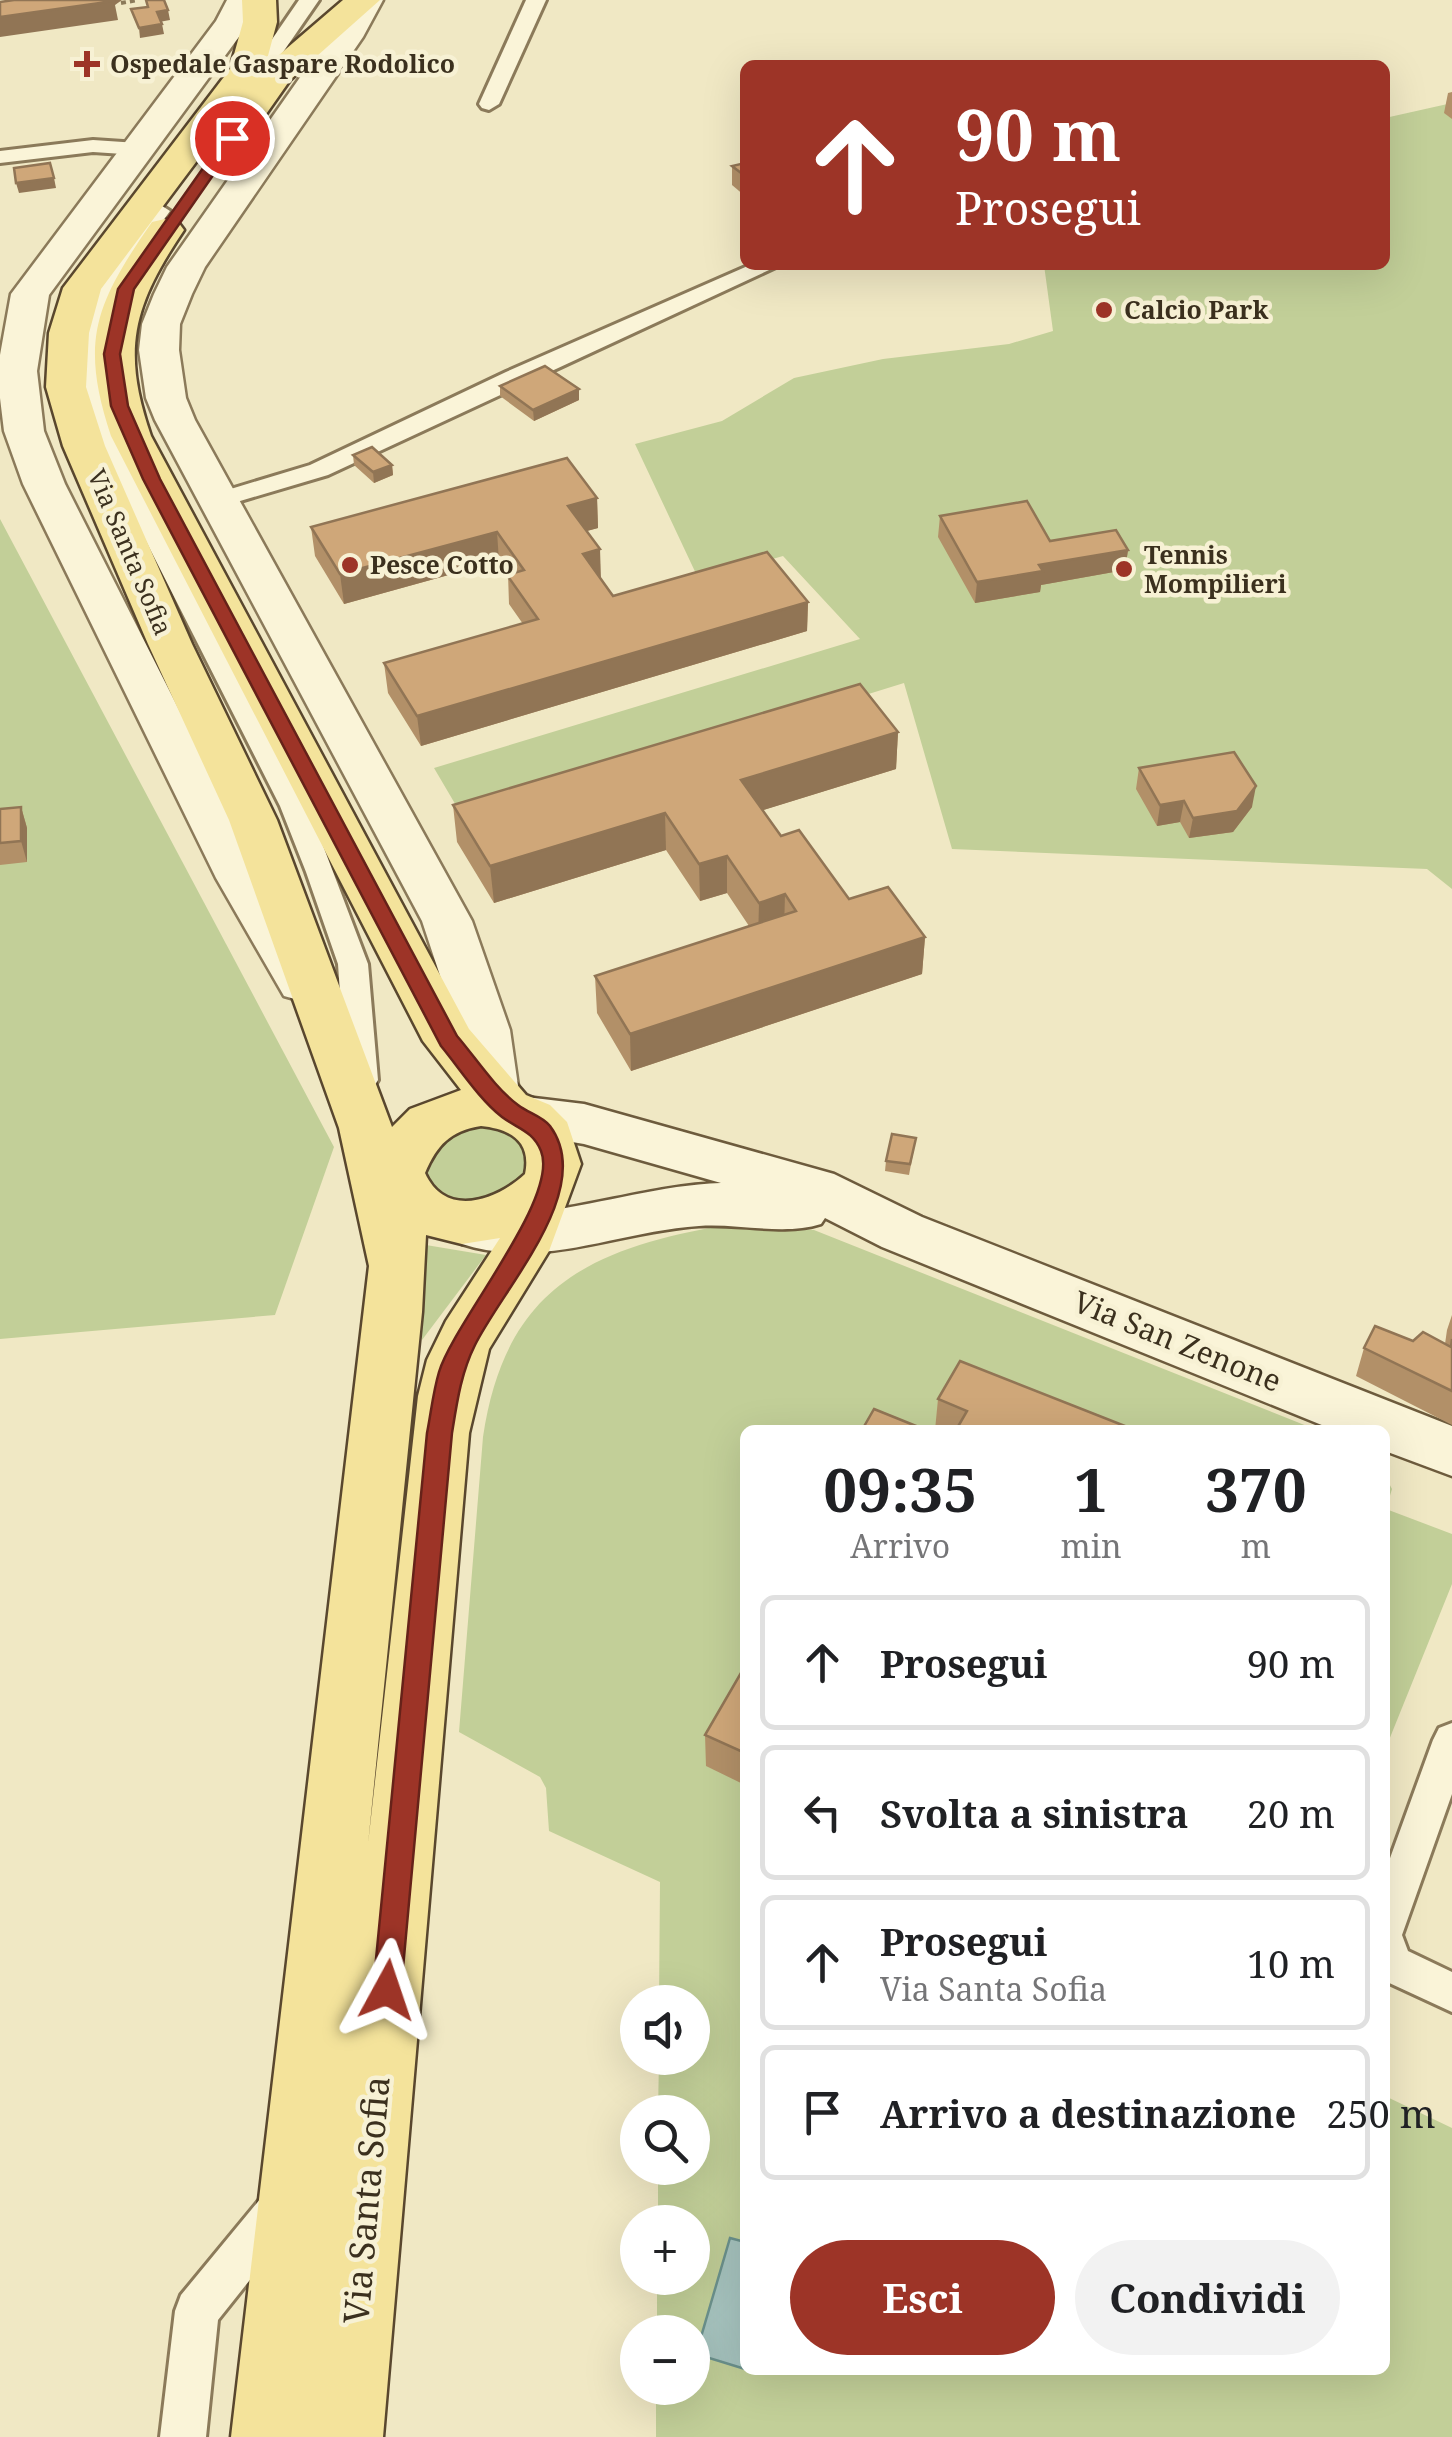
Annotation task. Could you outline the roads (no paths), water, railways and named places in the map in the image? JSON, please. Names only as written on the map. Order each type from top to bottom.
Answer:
[{"type":"main road","name":"Via Santa Sofia","points":[[364,1],[278,73],[140,266],[118,312],[113,381],[145,466],[449,1041],[509,1107]]},
{"type":"main road","points":[[263,14],[327,32]]},
{"type":"main road","name":"Via Santa Sofia","points":[[263,14],[246,70],[82,288],[68,333],[66,387],[84,446],[170,644],[253,820],[366,1128]]},
{"type":"main road","points":[[270,2437],[396,1264],[400,1177],[410,1138],[443,1114],[487,1106],[509,1107],[550,1142],[554,1156],[531,1229]]},
{"type":"main road","points":[[366,1128],[415,1203],[454,1222]]},
{"type":"main road","points":[[366,1128],[396,1264]]},
{"type":"main road","name":"Via Santa Sofia","points":[[345,2437],[440,1433],[450,1372],[531,1229]]},
{"type":"street","points":[[364,1],[346,37],[186,267],[161,324],[159,350],[166,398],[448,921],[509,1107],[815,1188],[902,1232]]},
{"type":"street","points":[[263,14],[232,23],[30,294],[17,371],[24,430],[44,484],[240,878],[323,1019]]},
{"type":"street","points":[[454,1222],[492,1232],[587,1226],[638,1212],[736,1203],[814,1211],[902,1232]]},
{"type":"street","name":"Via San Zenone","points":[[902,1232],[1384,1425]]},
{"type":"street","name":"Via San Zenone","points":[[1390,1427],[1452,1452]]},
{"type":"lane","points":[[310,0],[263,14],[104,288],[92,332],[90,384],[96,410],[122,470],[294,806],[320,872],[352,964],[366,1128]]},
{"type":"lane","points":[[488,104],[536,0]]},
{"type":"lane","points":[[0,157],[93,146],[135,154]]},
{"type":"lane","points":[[0,166],[135,154]]},
{"type":"lane","points":[[220,500],[320,470],[514,377],[758,270]]},
{"type":"lane","points":[[1390,1917],[1439,1818],[1452,1740]]},
{"type":"lane","points":[[1390,1958],[1392,1964],[1452,1992]]},
{"type":"lane","points":[[183,2437],[197,2311],[296,2188]]},
{"type":"water","points":[[730,2238],[740,2241],[740,2367],[710,2358],[707,2315]]},
{"type":"place","name":"Ospedale Gaspare Rodolico","points":[[87,64]]},
{"type":"place","name":"Calcio Park","points":[[1104,310]]},
{"type":"place","name":"Pesce Cotto","points":[[350,565]]},
{"type":"place","name":"Tennis Mompilieri","points":[[1124,569]]}]
